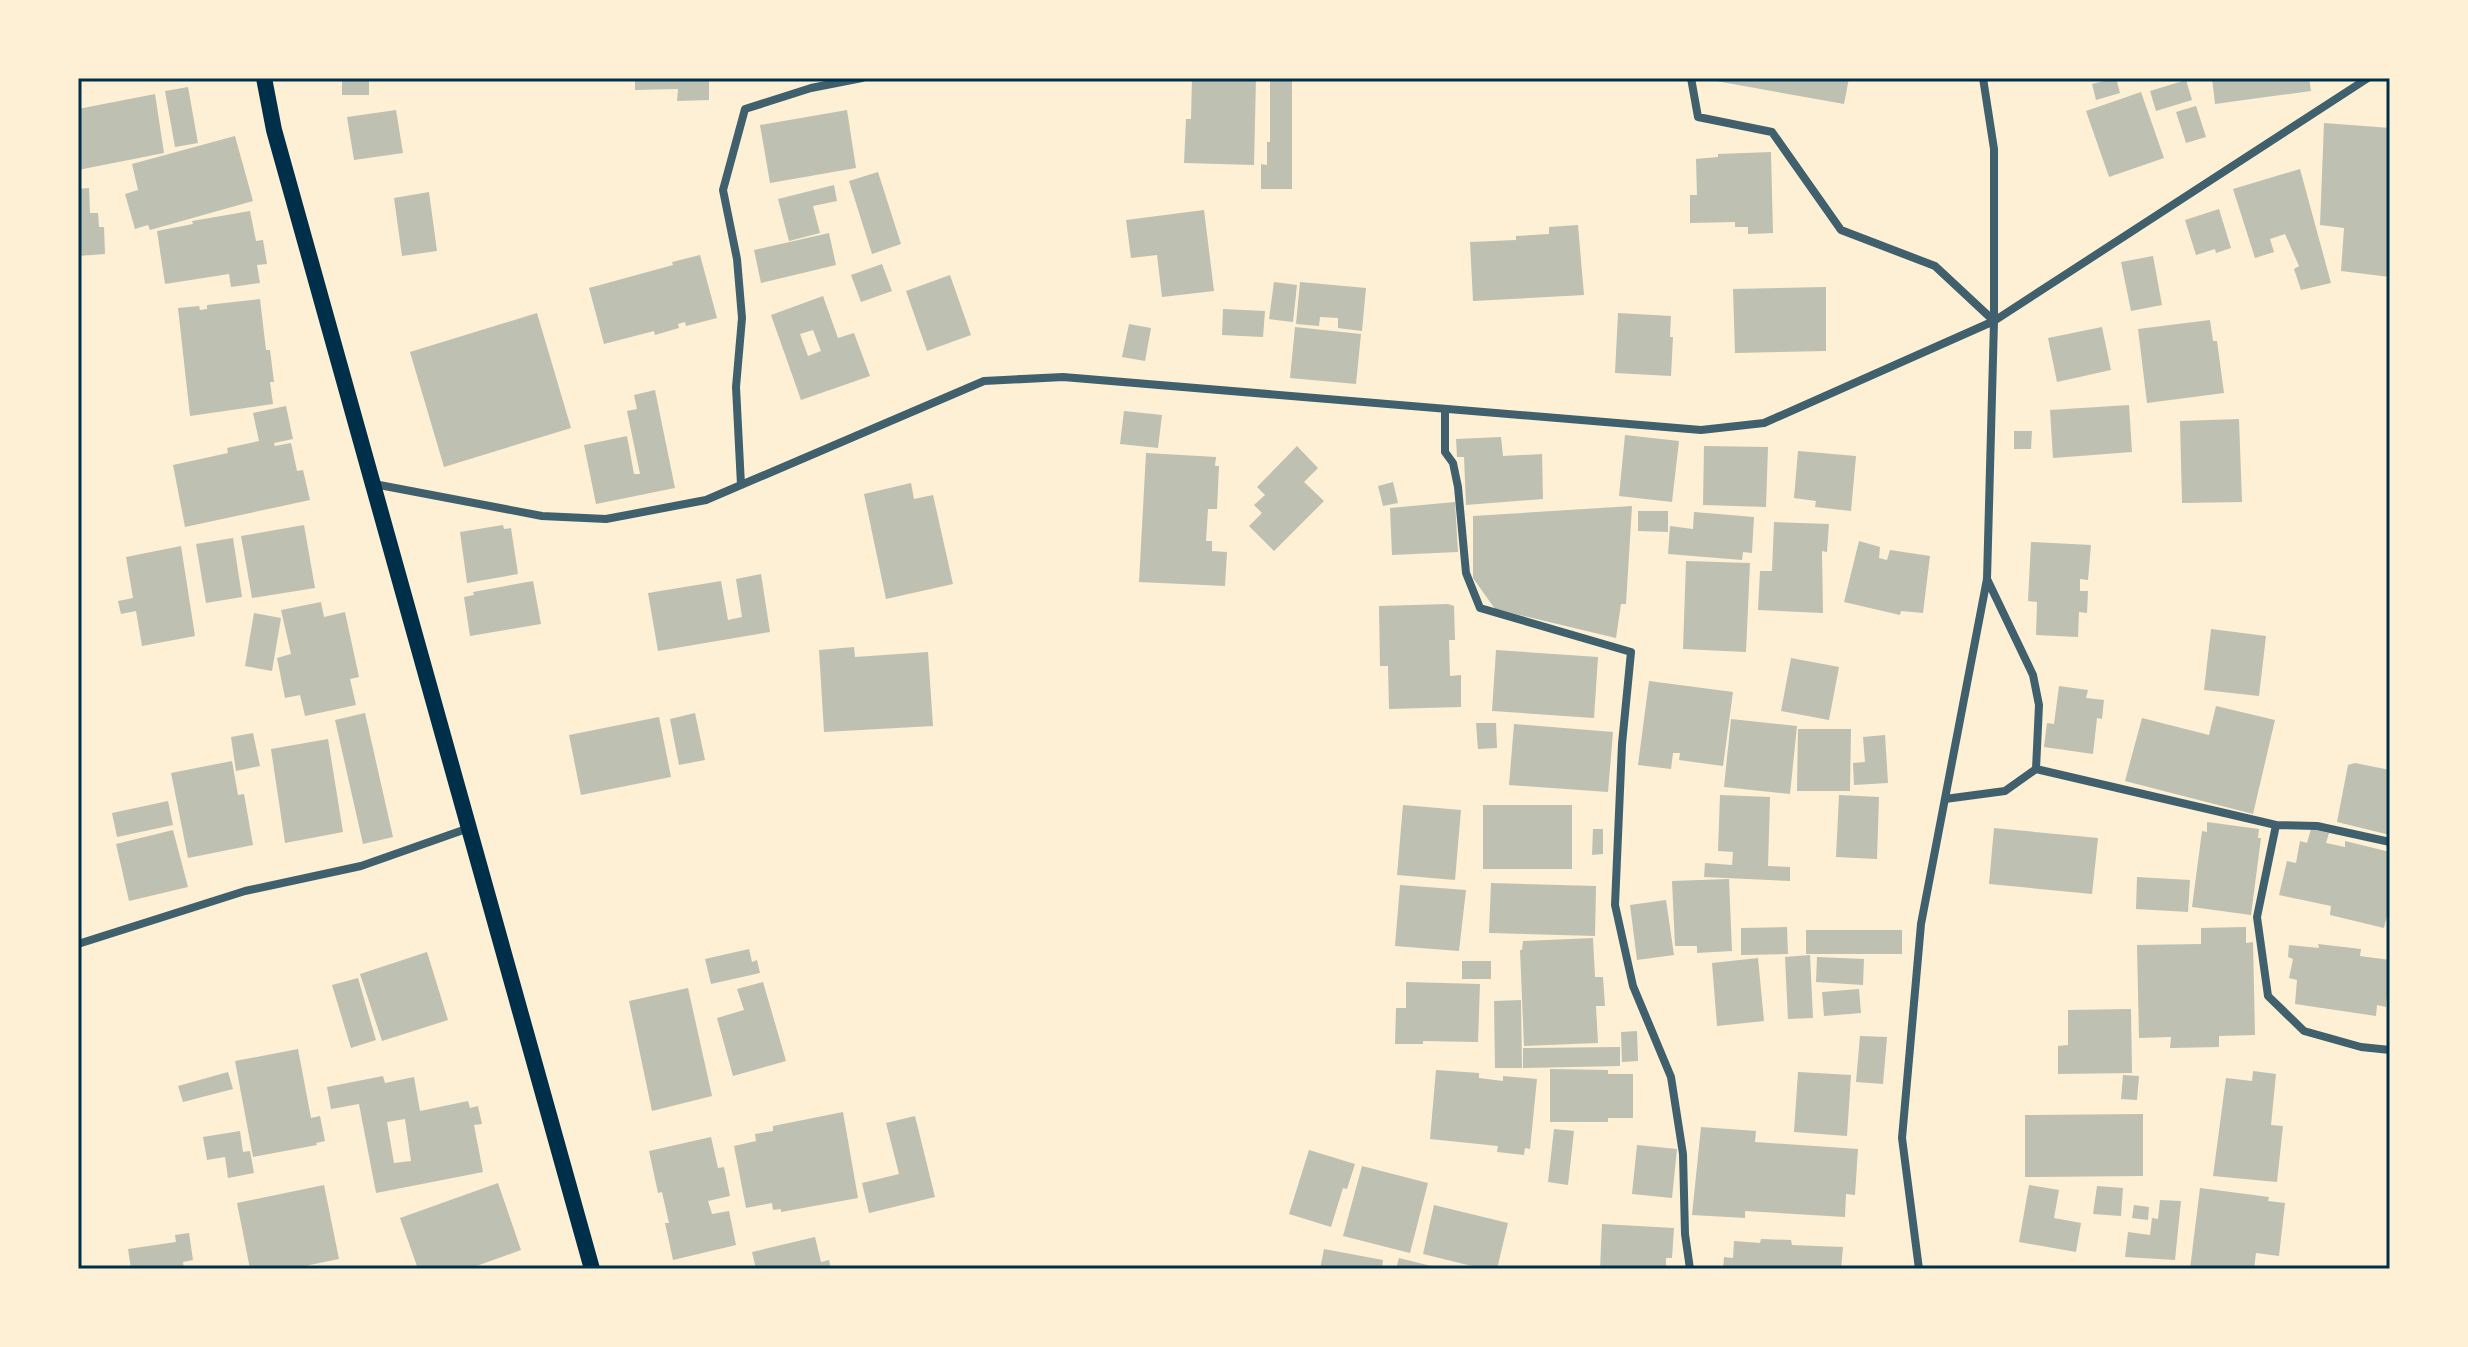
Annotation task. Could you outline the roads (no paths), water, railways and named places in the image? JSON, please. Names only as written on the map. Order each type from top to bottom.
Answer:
[{"type":"main road","points":[[264,78],[274,130],[592,1269]]},
{"type":"street","points":[[741,485],[736,387],[742,318],[737,259],[723,190],[745,109],[811,88],[862,78]]},
{"type":"street","points":[[1691,78],[1698,117],[1772,132],[1841,230],[1935,266],[1994,321]]},
{"type":"street","points":[[1919,1269],[1902,1138],[1921,924],[1987,579],[1994,321],[1994,149],[1983,78]]},
{"type":"street","points":[[373,483],[542,516],[606,519],[706,500],[984,381],[1063,377],[1701,430],[1764,423],[1994,321],[2368,78]]},
{"type":"street","points":[[1445,409],[1445,452],[1453,463],[1458,487],[1466,573],[1480,608],[1631,652],[1622,744],[1615,905],[1633,986],[1671,1077],[1683,1154],[1685,1234],[1690,1269]]},
{"type":"street","points":[[1987,579],[2033,675],[2039,705],[2036,769]]},
{"type":"street","points":[[1945,799],[2005,791],[2036,769],[2276,825],[2317,826],[2390,842]]},
{"type":"street","points":[[2276,825],[2257,917],[2268,996],[2304,1031],[2361,1047],[2390,1050]]},
{"type":"street","points":[[78,944],[245,891],[361,866],[470,828]]}]
